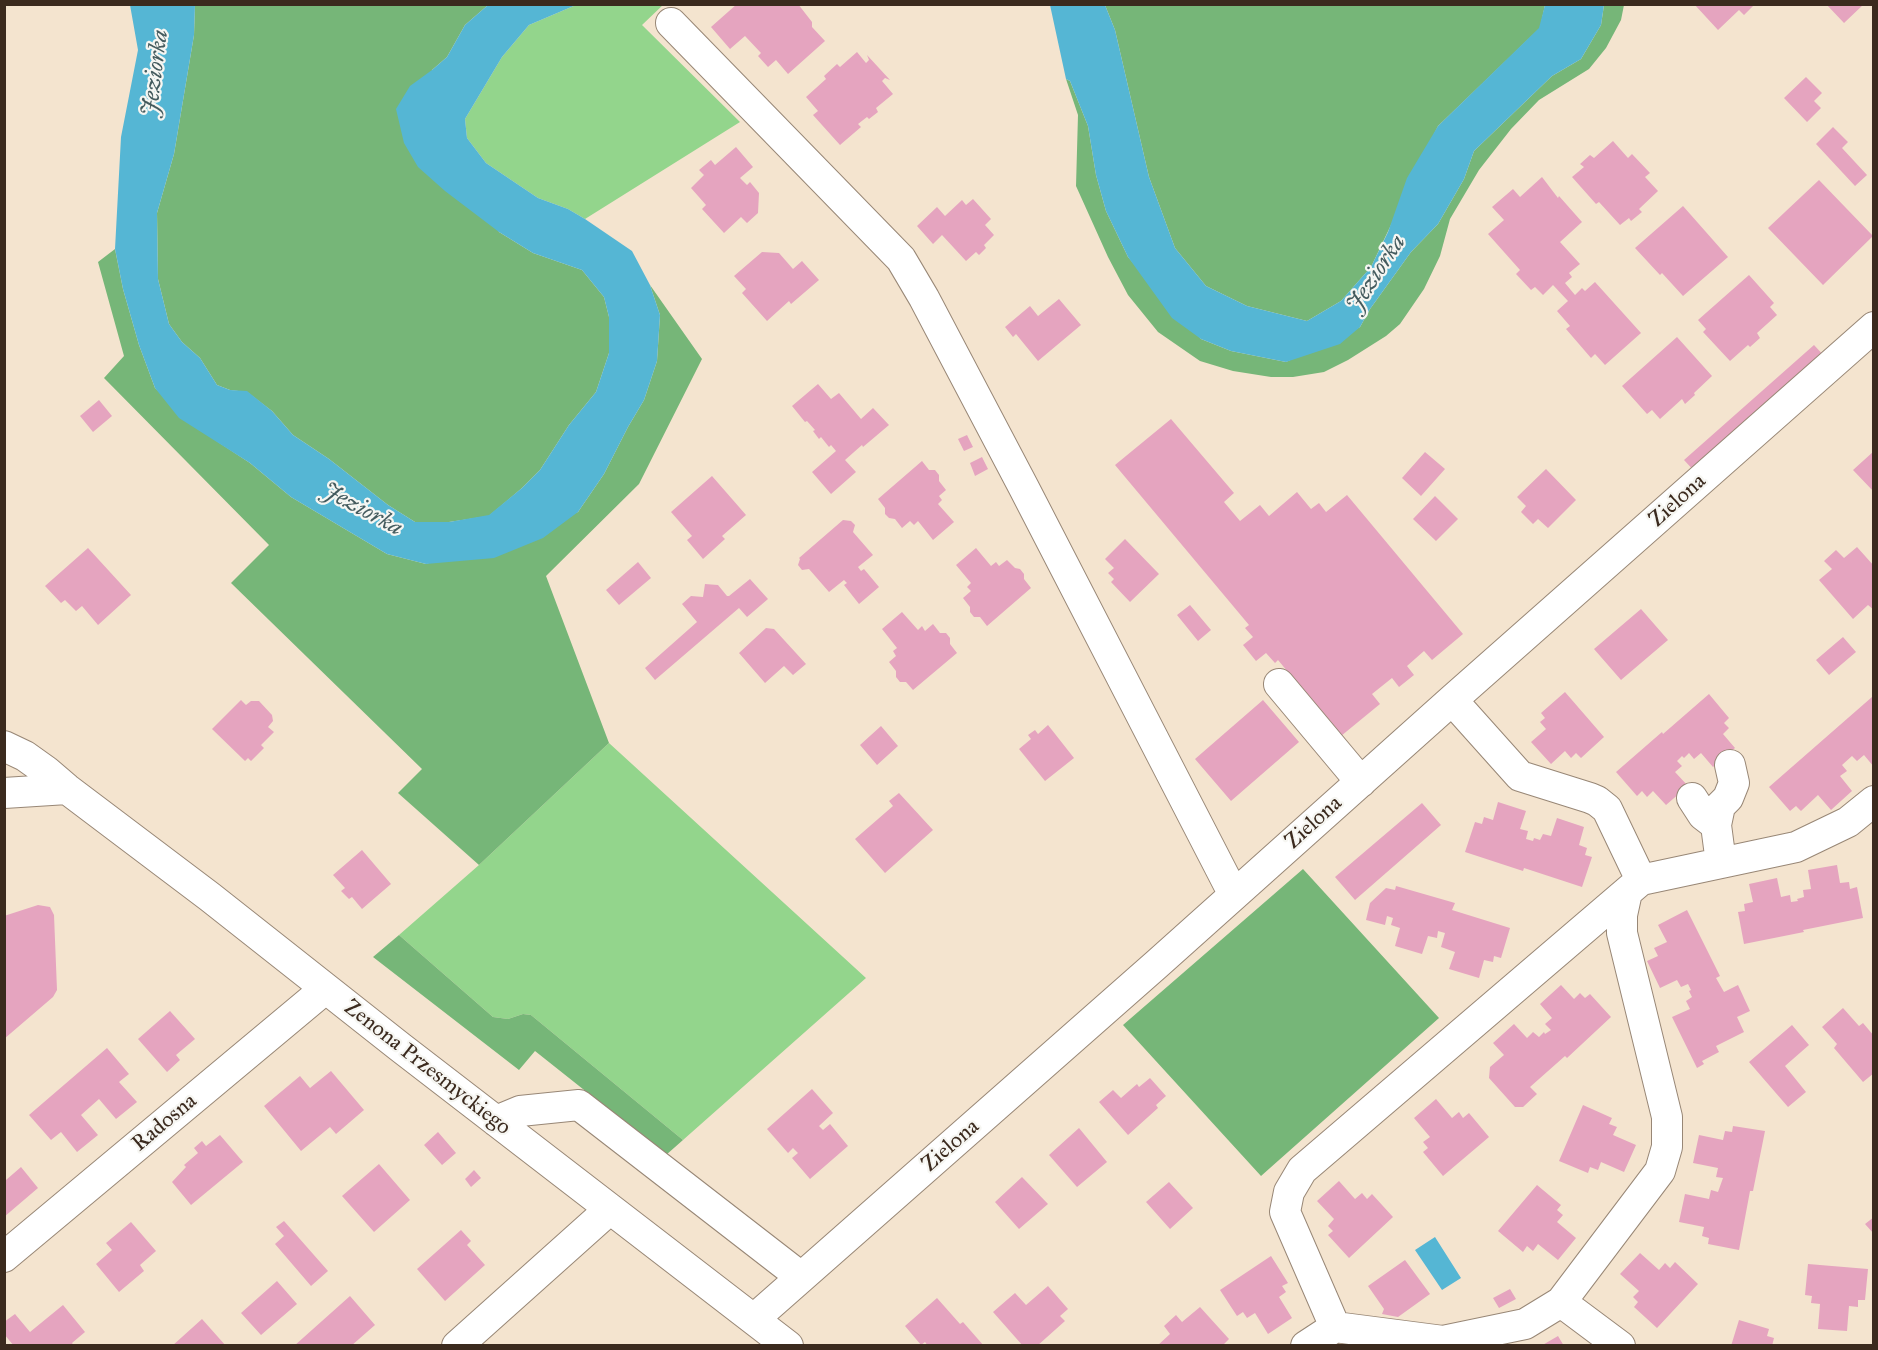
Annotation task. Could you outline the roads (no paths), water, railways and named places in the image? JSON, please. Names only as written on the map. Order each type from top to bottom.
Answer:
[{"type":"street","points":[[670,22],[901,259],[924,298],[1024,488],[1234,895]]},
{"type":"street","name":"Zielona","points":[[754,1319],[1452,700],[1867,339]]},
{"type":"street","points":[[1279,684],[1360,782]]},
{"type":"street","points":[[1306,1346],[1335,1327],[1443,1341],[1525,1324],[1561,1302],[1660,1171],[1667,1147],[1667,1117],[1622,933],[1622,915],[1634,886],[1606,809],[1590,798],[1520,776],[1452,700]]},
{"type":"street","name":"Zenona Przesmyckiego","points":[[4,746],[25,756],[46,771],[788,1346]]},
{"type":"street","points":[[1721,863],[1716,825],[1720,806],[1728,798],[1734,783],[1730,765]]},
{"type":"street","points":[[4,793],[67,789]]},
{"type":"street","points":[[1692,798],[1703,815],[1716,825]]},
{"type":"street","points":[[1335,1327],[1285,1212],[1289,1192],[1302,1170],[1634,886],[1721,863],[1796,847],[1848,822],[1874,801]]},
{"type":"street","name":"Radosna","points":[[4,1257],[325,989]]},
{"type":"street","points":[[496,1121],[520,1111],[579,1105],[801,1277]]},
{"type":"street","points":[[457,1346],[609,1209]]},
{"type":"street","points":[[1561,1302],[1620,1346]]},
{"type":"water","name":"Jeziorka","points":[[130,5],[195,5],[194,35],[174,154],[157,213],[158,279],[169,324],[182,342],[200,358],[217,385],[230,390],[247,391],[272,411],[293,435],[329,459],[388,505],[415,522],[449,522],[489,515],[540,470],[569,425],[596,392],[609,353],[609,317],[604,297],[582,270],[533,253],[499,232],[445,191],[418,167],[404,143],[396,109],[410,86],[447,57],[465,25],[488,5],[576,5],[529,25],[502,57],[465,119],[467,138],[486,163],[538,198],[568,209],[585,219],[632,251],[650,285],[660,315],[657,361],[644,400],[604,474],[578,512],[543,538],[494,558],[426,564],[387,554],[291,497],[250,463],[179,418],[155,388],[139,345],[123,289],[115,249],[121,137],[138,50]]},
{"type":"water","name":"Jeziorka","points":[[1050,5],[1105,5],[1115,30],[1149,177],[1175,248],[1206,286],[1247,306],[1307,321],[1341,301],[1371,267],[1388,232],[1407,178],[1438,126],[1539,28],[1545,5],[1604,5],[1601,25],[1581,59],[1552,76],[1474,151],[1464,179],[1438,224],[1411,252],[1370,309],[1360,327],[1340,344],[1286,362],[1231,351],[1201,339],[1172,318],[1128,257],[1106,211],[1096,175],[1088,126],[1070,81],[1066,79]]},
{"type":"water","points":[[1435,1237],[1461,1278],[1442,1290],[1415,1250]]}]
